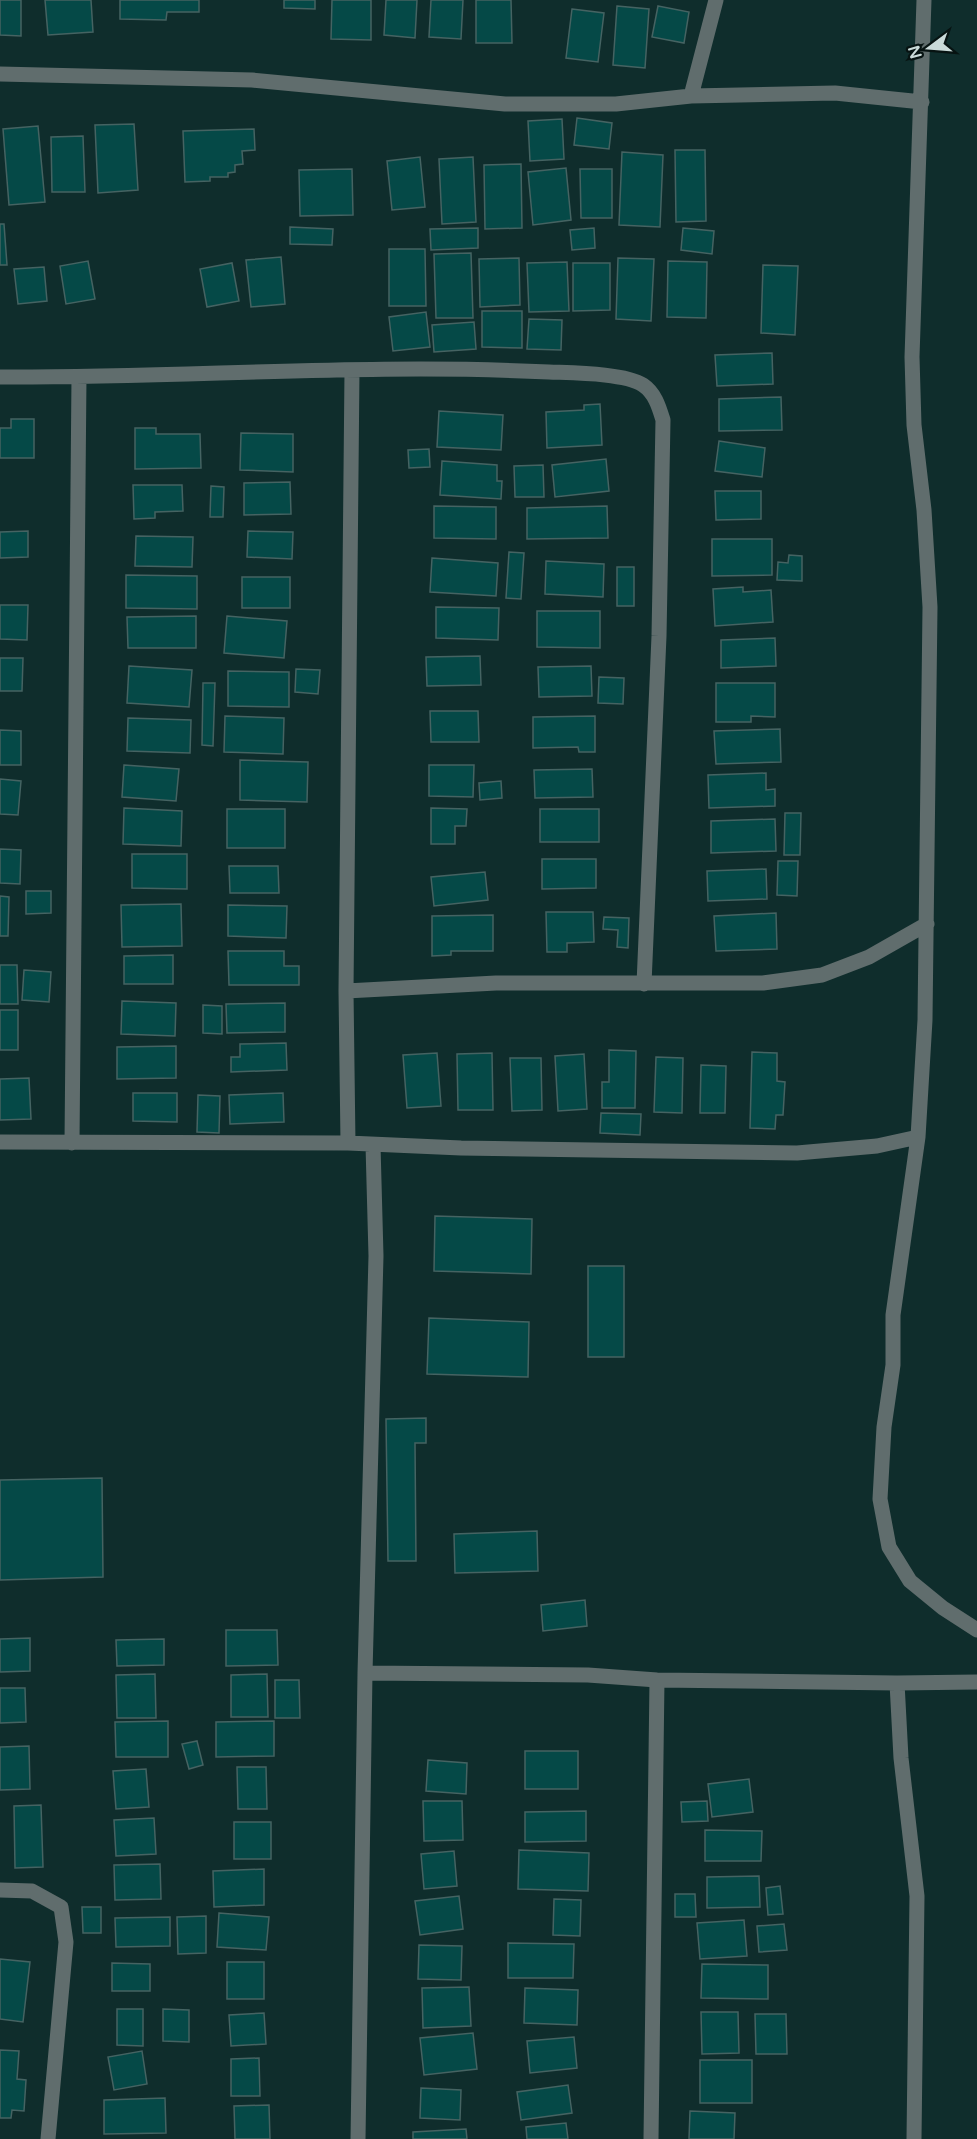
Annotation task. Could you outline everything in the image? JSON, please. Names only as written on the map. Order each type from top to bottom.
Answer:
[{"type":"street","points":[[691,96],[717,0]]},
{"type":"street","points":[[924,0],[912,357],[914,425],[924,510],[930,608],[925,1020],[918,1137],[893,1315],[893,1365],[884,1427],[880,1500],[889,1547],[910,1581],[943,1608],[977,1630]]},
{"type":"street","points":[[0,74],[252,80],[506,104],[616,104],[691,96],[835,93],[922,102]]},
{"type":"street","points":[[0,377],[79,378],[352,370],[507,370],[614,376],[643,385],[657,400],[663,420],[659,625],[645,984]]},
{"type":"street","points":[[348,1143],[346,991],[352,370]]},
{"type":"street","points":[[72,1143],[79,378]]},
{"type":"street","points":[[346,991],[496,983],[763,983],[822,975],[869,957],[927,924]]},
{"type":"street","points":[[0,1142],[348,1143],[797,1153],[878,1146],[918,1137]]},
{"type":"street","points":[[358,2139],[365,1673],[376,1256],[373,1145]]},
{"type":"street","points":[[365,1673],[588,1675],[657,1680],[977,1682]]},
{"type":"street","points":[[651,2139],[657,1680]]},
{"type":"street","points":[[897,1683],[901,1758],[917,1896],[914,2139]]},
{"type":"street","points":[[0,1890],[32,1891],[61,1907],[66,1942],[48,2139]]},
{"type":"building","points":[[0,0],[21,0],[21,36],[0,35]]},
{"type":"building","points":[[45,0],[91,0],[93,32],[48,35]]},
{"type":"building","points":[[120,0],[199,0],[199,12],[167,12],[166,20],[120,19]]},
{"type":"building","points":[[284,0],[315,0],[315,9],[284,8]]},
{"type":"building","points":[[332,0],[371,0],[371,40],[331,39]]},
{"type":"building","points":[[386,0],[417,0],[415,38],[384,35]]},
{"type":"building","points":[[431,0],[463,0],[461,39],[429,37]]},
{"type":"building","points":[[476,0],[511,0],[512,43],[476,43]]},
{"type":"building","points":[[617,6],[649,9],[645,68],[613,65]]},
{"type":"building","points":[[658,6],[689,12],[684,43],[652,37]]},
{"type":"building","points":[[572,9],[604,13],[598,62],[566,58]]},
{"type":"building","points":[[577,118],[612,123],[609,149],[574,145]]},
{"type":"building","points":[[562,119],[564,159],[530,161],[528,121]]},
{"type":"building","points":[[134,124],[138,190],[98,193],[95,125]]},
{"type":"building","points":[[38,126],[45,202],[9,205],[3,129]]},
{"type":"building","points":[[254,129],[255,150],[242,151],[243,164],[235,165],[235,172],[228,173],[228,177],[210,177],[210,181],[185,182],[183,131]]},
{"type":"building","points":[[83,136],[85,192],[52,192],[51,137]]},
{"type":"building","points":[[675,150],[705,150],[706,221],[676,222]]},
{"type":"building","points":[[622,152],[663,155],[660,227],[619,225]]},
{"type":"building","points":[[420,157],[425,207],[392,210],[387,161]]},
{"type":"building","points":[[473,157],[476,222],[442,224],[439,159]]},
{"type":"building","points":[[521,164],[522,228],[485,229],[484,165]]},
{"type":"building","points":[[566,168],[571,220],[533,225],[528,172]]},
{"type":"building","points":[[352,169],[353,215],[300,216],[299,170]]},
{"type":"building","points":[[580,169],[612,169],[612,218],[581,218]]},
{"type":"building","points":[[0,224],[4,224],[7,265],[0,265]]},
{"type":"building","points":[[290,227],[333,229],[332,245],[290,244]]},
{"type":"building","points":[[478,228],[478,248],[431,250],[430,229]]},
{"type":"building","points":[[594,228],[595,248],[572,250],[570,230]]},
{"type":"building","points":[[683,228],[714,231],[712,254],[681,250]]},
{"type":"building","points":[[389,249],[425,249],[426,306],[389,306]]},
{"type":"building","points":[[471,253],[473,318],[436,318],[434,254]]},
{"type":"building","points":[[281,257],[285,304],[251,307],[246,260]]},
{"type":"building","points":[[519,258],[520,305],[480,307],[479,259]]},
{"type":"building","points":[[618,258],[654,259],[651,321],[616,319]]},
{"type":"building","points":[[88,261],[95,299],[66,304],[60,266]]},
{"type":"building","points":[[668,261],[707,262],[706,318],[667,317]]},
{"type":"building","points":[[567,262],[569,311],[529,312],[527,263]]},
{"type":"building","points":[[232,263],[239,301],[207,307],[200,269]]},
{"type":"building","points":[[573,263],[610,263],[610,310],[573,311]]},
{"type":"building","points":[[763,265],[798,266],[795,335],[761,333]]},
{"type":"building","points":[[44,267],[47,301],[18,304],[14,269]]},
{"type":"building","points":[[482,311],[522,311],[522,348],[482,347]]},
{"type":"building","points":[[426,312],[430,347],[393,351],[389,317]]},
{"type":"building","points":[[529,319],[562,320],[561,350],[527,349]]},
{"type":"building","points":[[474,322],[476,349],[434,352],[432,325]]},
{"type":"building","points":[[772,353],[773,384],[717,386],[715,355]]},
{"type":"building","points":[[781,397],[782,430],[719,431],[719,399]]},
{"type":"building","points":[[600,404],[602,445],[547,448],[546,412],[584,410],[584,405]]},
{"type":"building","points":[[439,411],[503,415],[501,450],[437,447]]},
{"type":"building","points":[[11,419],[34,419],[34,458],[0,458],[0,428],[11,428]]},
{"type":"building","points":[[135,428],[156,428],[156,434],[200,434],[201,468],[135,469]]},
{"type":"building","points":[[241,433],[293,434],[293,472],[240,470]]},
{"type":"building","points":[[719,441],[765,448],[762,477],[715,471]]},
{"type":"building","points":[[429,449],[430,467],[409,468],[408,450]]},
{"type":"building","points":[[606,459],[609,491],[555,497],[552,465]]},
{"type":"building","points":[[442,461],[497,465],[497,481],[502,481],[501,499],[440,495]]},
{"type":"building","points":[[543,465],[544,497],[515,497],[514,466]]},
{"type":"building","points":[[290,482],[291,514],[244,515],[244,483]]},
{"type":"building","points":[[133,485],[182,485],[183,511],[155,512],[155,518],[134,519]]},
{"type":"building","points":[[211,486],[224,487],[223,517],[210,517]]},
{"type":"building","points":[[715,491],[761,491],[761,519],[716,520]]},
{"type":"building","points":[[434,506],[496,507],[496,539],[434,538]]},
{"type":"building","points":[[607,506],[608,538],[527,539],[527,508]]},
{"type":"building","points":[[28,531],[28,557],[0,558],[0,532]]},
{"type":"building","points":[[248,531],[293,532],[292,559],[247,557]]},
{"type":"building","points":[[136,536],[193,537],[192,567],[135,566]]},
{"type":"building","points":[[712,539],[772,539],[772,575],[712,576]]},
{"type":"building","points":[[509,552],[524,553],[521,599],[506,598]]},
{"type":"building","points":[[789,555],[802,556],[802,581],[777,580],[778,562],[788,563]]},
{"type":"building","points":[[432,558],[498,563],[496,596],[430,592]]},
{"type":"building","points":[[546,561],[604,564],[603,597],[545,594]]},
{"type":"building","points":[[617,567],[634,567],[634,606],[617,606]]},
{"type":"building","points":[[126,575],[197,576],[197,609],[126,608]]},
{"type":"building","points":[[242,577],[290,577],[290,608],[242,608]]},
{"type":"building","points":[[743,587],[743,592],[771,590],[773,622],[715,626],[713,589]]},
{"type":"building","points":[[0,605],[28,605],[27,640],[0,639]]},
{"type":"building","points":[[436,607],[499,608],[498,640],[436,638]]},
{"type":"building","points":[[537,611],[600,611],[600,648],[537,647]]},
{"type":"building","points":[[196,616],[196,648],[128,648],[127,617]]},
{"type":"building","points":[[227,616],[287,621],[284,658],[224,653]]},
{"type":"building","points":[[775,638],[776,666],[721,668],[721,640]]},
{"type":"building","points":[[480,656],[481,685],[427,686],[426,657]]},
{"type":"building","points":[[0,658],[23,658],[22,691],[0,691]]},
{"type":"building","points":[[129,666],[192,670],[189,707],[127,703]]},
{"type":"building","points":[[591,666],[592,696],[539,697],[538,667]]},
{"type":"building","points":[[296,669],[320,670],[318,694],[295,692]]},
{"type":"building","points":[[228,671],[289,672],[289,707],[228,706]]},
{"type":"building","points":[[599,677],[624,678],[623,704],[598,703]]},
{"type":"building","points":[[203,683],[215,683],[213,746],[202,745]]},
{"type":"building","points":[[716,683],[775,683],[775,717],[751,716],[751,722],[716,722]]},
{"type":"building","points":[[430,711],[478,711],[479,742],[431,742]]},
{"type":"building","points":[[225,716],[284,718],[283,754],[224,752]]},
{"type":"building","points":[[595,716],[595,752],[579,752],[578,747],[533,748],[533,717]]},
{"type":"building","points":[[128,718],[191,720],[190,753],[127,751]]},
{"type":"building","points":[[780,729],[781,762],[716,764],[714,731]]},
{"type":"building","points":[[0,730],[21,731],[21,765],[0,765]]},
{"type":"building","points":[[240,760],[308,762],[307,802],[240,800]]},
{"type":"building","points":[[124,765],[179,769],[176,801],[122,797]]},
{"type":"building","points":[[429,765],[474,765],[473,797],[429,796]]},
{"type":"building","points":[[592,769],[593,797],[535,798],[534,770]]},
{"type":"building","points":[[766,773],[766,790],[775,789],[775,806],[709,808],[708,775]]},
{"type":"building","points":[[0,779],[21,781],[18,815],[0,814]]},
{"type":"building","points":[[501,781],[502,798],[480,800],[479,783]]},
{"type":"building","points":[[124,808],[182,811],[181,846],[123,844]]},
{"type":"building","points":[[431,808],[467,809],[466,826],[455,826],[455,844],[431,844]]},
{"type":"building","points":[[227,809],[285,809],[285,848],[227,848]]},
{"type":"building","points":[[540,809],[599,809],[599,842],[540,842]]},
{"type":"building","points":[[785,813],[801,813],[800,855],[784,855]]},
{"type":"building","points":[[775,819],[776,851],[711,853],[711,821]]},
{"type":"building","points":[[0,849],[21,850],[20,884],[0,883]]},
{"type":"building","points":[[132,854],[187,854],[187,889],[132,888]]},
{"type":"building","points":[[542,859],[596,859],[596,888],[542,889]]},
{"type":"building","points":[[778,861],[798,861],[797,896],[777,895]]},
{"type":"building","points":[[229,866],[278,866],[279,893],[230,893]]},
{"type":"building","points":[[766,869],[767,899],[708,901],[707,871]]},
{"type":"building","points":[[485,872],[488,900],[434,906],[431,877]]},
{"type":"building","points":[[26,891],[51,891],[51,913],[26,914]]},
{"type":"building","points":[[0,896],[9,897],[8,936],[0,936]]},
{"type":"building","points":[[181,904],[182,946],[122,947],[121,905]]},
{"type":"building","points":[[228,905],[287,906],[286,938],[228,936]]},
{"type":"building","points":[[546,912],[593,912],[594,942],[567,943],[567,952],[547,952]]},
{"type":"building","points":[[776,913],[777,949],[716,951],[714,916]]},
{"type":"building","points":[[493,915],[493,951],[451,951],[451,955],[432,956],[432,916]]},
{"type":"building","points":[[604,917],[629,918],[628,948],[617,947],[618,930],[603,929]]},
{"type":"building","points":[[228,951],[284,951],[284,966],[299,966],[299,985],[229,985]]},
{"type":"building","points":[[173,955],[173,984],[124,984],[124,956]]},
{"type":"building","points":[[0,965],[17,965],[18,1004],[0,1004]]},
{"type":"building","points":[[24,970],[51,972],[49,1002],[22,1000]]},
{"type":"building","points":[[122,1001],[176,1003],[175,1036],[121,1034]]},
{"type":"building","points":[[285,1003],[285,1032],[227,1033],[226,1004]]},
{"type":"building","points":[[203,1005],[222,1006],[222,1034],[203,1033]]},
{"type":"building","points":[[0,1010],[18,1010],[18,1050],[0,1050]]},
{"type":"building","points":[[286,1043],[287,1070],[231,1072],[231,1057],[240,1057],[240,1044]]},
{"type":"building","points":[[176,1046],[176,1078],[117,1079],[117,1047]]},
{"type":"building","points":[[609,1050],[636,1051],[635,1108],[602,1108],[602,1082],[609,1082]]},
{"type":"building","points":[[752,1052],[777,1053],[777,1081],[785,1082],[783,1115],[776,1115],[775,1129],[750,1128]]},
{"type":"building","points":[[437,1053],[441,1106],[407,1108],[403,1055]]},
{"type":"building","points":[[492,1053],[493,1110],[458,1110],[457,1054]]},
{"type":"building","points":[[584,1054],[587,1109],[558,1111],[555,1056]]},
{"type":"building","points":[[656,1057],[683,1058],[682,1113],[654,1112]]},
{"type":"building","points":[[510,1058],[541,1058],[542,1110],[512,1111]]},
{"type":"building","points":[[701,1065],[726,1066],[725,1113],[700,1113]]},
{"type":"building","points":[[29,1078],[31,1119],[0,1120],[0,1079]]},
{"type":"building","points":[[133,1093],[177,1093],[177,1122],[133,1121]]},
{"type":"building","points":[[283,1093],[284,1122],[230,1124],[229,1095]]},
{"type":"building","points":[[198,1095],[220,1096],[219,1133],[197,1132]]},
{"type":"building","points":[[601,1113],[641,1114],[640,1135],[600,1133]]},
{"type":"building","points":[[435,1216],[532,1219],[531,1274],[434,1271]]},
{"type":"building","points":[[588,1266],[624,1266],[624,1357],[588,1357]]},
{"type":"building","points":[[429,1318],[529,1322],[528,1377],[427,1374]]},
{"type":"building","points":[[426,1418],[426,1443],[415,1443],[416,1561],[388,1561],[386,1419]]},
{"type":"building","points":[[102,1478],[103,1577],[0,1580],[0,1480]]},
{"type":"building","points":[[537,1531],[538,1571],[455,1573],[454,1534]]},
{"type":"building","points":[[585,1600],[587,1626],[543,1631],[541,1605]]},
{"type":"building","points":[[226,1630],[277,1630],[278,1665],[226,1666]]},
{"type":"building","points":[[30,1638],[30,1671],[0,1672],[0,1639]]},
{"type":"building","points":[[164,1639],[164,1665],[117,1666],[116,1640]]},
{"type":"building","points":[[155,1674],[156,1718],[117,1718],[116,1675]]},
{"type":"building","points":[[267,1674],[268,1717],[231,1717],[231,1675]]},
{"type":"building","points":[[275,1680],[299,1680],[300,1718],[275,1718]]},
{"type":"building","points":[[0,1688],[25,1688],[26,1722],[0,1723]]},
{"type":"building","points":[[168,1721],[168,1757],[116,1757],[115,1722]]},
{"type":"building","points":[[274,1721],[274,1756],[216,1757],[216,1722]]},
{"type":"building","points":[[197,1741],[203,1765],[189,1769],[182,1744]]},
{"type":"building","points":[[29,1746],[30,1789],[0,1790],[0,1747]]},
{"type":"building","points":[[525,1751],[578,1751],[578,1789],[525,1789]]},
{"type":"building","points":[[428,1760],[467,1763],[466,1794],[426,1791]]},
{"type":"building","points":[[237,1767],[266,1767],[267,1809],[238,1809]]},
{"type":"building","points":[[146,1769],[149,1807],[116,1809],[113,1771]]},
{"type":"building","points":[[749,1779],[753,1812],[712,1817],[708,1784]]},
{"type":"building","points":[[423,1801],[462,1801],[463,1840],[424,1841]]},
{"type":"building","points":[[707,1801],[708,1821],[682,1822],[681,1802]]},
{"type":"building","points":[[41,1805],[43,1867],[15,1868],[14,1806]]},
{"type":"building","points":[[586,1811],[586,1841],[525,1842],[525,1812]]},
{"type":"building","points":[[154,1818],[156,1854],[116,1856],[114,1820]]},
{"type":"building","points":[[234,1822],[271,1822],[271,1859],[234,1859]]},
{"type":"building","points":[[705,1830],[762,1831],[761,1861],[705,1861]]},
{"type":"building","points":[[519,1850],[589,1853],[588,1891],[518,1889]]},
{"type":"building","points":[[454,1851],[457,1886],[424,1889],[421,1854]]},
{"type":"building","points":[[160,1864],[161,1899],[115,1900],[114,1865]]},
{"type":"building","points":[[264,1869],[264,1905],[214,1907],[213,1871]]},
{"type":"building","points":[[759,1876],[760,1907],[707,1908],[707,1877]]},
{"type":"building","points":[[780,1886],[783,1914],[768,1915],[766,1888]]},
{"type":"building","points":[[675,1894],[695,1894],[696,1917],[675,1917]]},
{"type":"building","points":[[459,1896],[463,1929],[420,1935],[415,1901]]},
{"type":"building","points":[[554,1899],[581,1900],[580,1936],[553,1935]]},
{"type":"building","points":[[82,1907],[101,1907],[101,1933],[83,1933]]},
{"type":"building","points":[[219,1913],[269,1917],[266,1950],[217,1947]]},
{"type":"building","points":[[206,1916],[206,1953],[178,1954],[177,1917]]},
{"type":"building","points":[[170,1917],[170,1946],[116,1947],[115,1918]]},
{"type":"building","points":[[744,1920],[747,1956],[700,1959],[697,1923]]},
{"type":"building","points":[[784,1924],[787,1950],[759,1952],[757,1926]]},
{"type":"building","points":[[508,1943],[574,1944],[573,1978],[508,1978]]},
{"type":"building","points":[[419,1945],[462,1946],[461,1980],[418,1979]]},
{"type":"building","points":[[0,1959],[30,1962],[23,2022],[0,2019]]},
{"type":"building","points":[[227,1962],[264,1962],[264,1999],[227,1999]]},
{"type":"building","points":[[112,1963],[150,1964],[150,1991],[112,1991]]},
{"type":"building","points":[[702,1964],[768,1965],[768,1999],[701,1998]]},
{"type":"building","points":[[469,1987],[471,2026],[423,2028],[422,1988]]},
{"type":"building","points":[[525,1988],[578,1990],[577,2025],[524,2023]]},
{"type":"building","points":[[117,2009],[143,2009],[143,2046],[117,2045]]},
{"type":"building","points":[[163,2009],[189,2010],[189,2042],[163,2041]]},
{"type":"building","points":[[701,2012],[738,2012],[739,2053],[702,2054]]},
{"type":"building","points":[[264,2013],[266,2044],[231,2046],[229,2015]]},
{"type":"building","points":[[755,2014],[786,2014],[787,2054],[756,2054]]},
{"type":"building","points":[[473,2033],[477,2069],[424,2075],[420,2038]]},
{"type":"building","points":[[574,2037],[577,2068],[530,2073],[527,2041]]},
{"type":"building","points":[[0,2050],[19,2051],[17,2079],[26,2080],[24,2111],[12,2110],[11,2118],[0,2118]]},
{"type":"building","points":[[142,2051],[147,2084],[114,2090],[108,2057]]},
{"type":"building","points":[[259,2058],[260,2096],[231,2096],[231,2059]]},
{"type":"building","points":[[700,2060],[752,2060],[752,2103],[700,2103]]},
{"type":"building","points":[[568,2085],[572,2113],[521,2120],[517,2092]]},
{"type":"building","points":[[421,2088],[461,2090],[460,2120],[420,2118]]},
{"type":"building","points":[[165,2098],[166,2133],[104,2134],[104,2100]]},
{"type":"building","points":[[269,2105],[270,2139],[235,2139],[234,2106]]},
{"type":"building","points":[[690,2111],[735,2113],[734,2139],[689,2139]]},
{"type":"building","points":[[566,2123],[568,2139],[527,2139],[526,2127]]},
{"type":"building","points":[[466,2129],[467,2139],[413,2139],[413,2132]]}]
